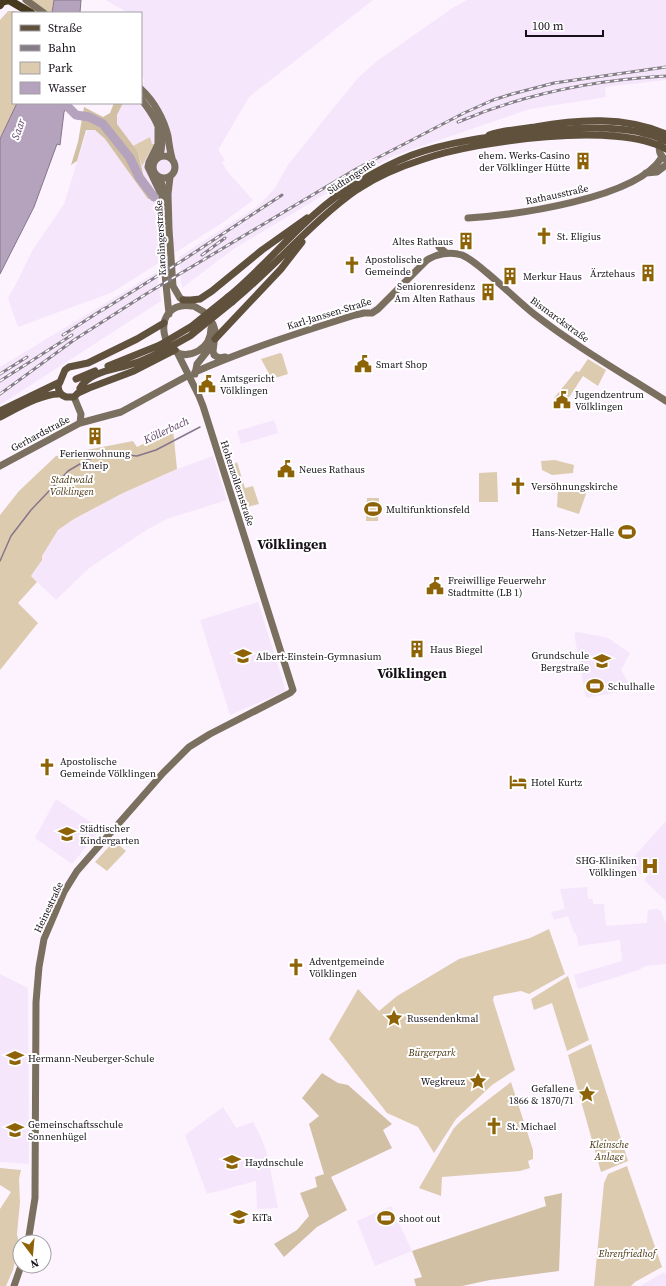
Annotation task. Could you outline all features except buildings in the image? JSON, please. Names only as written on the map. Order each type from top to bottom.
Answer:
[{"type":"highway","points":[[0,6],[2,2],[9,0],[21,2],[31,12]]},
{"type":"main road","points":[[21,2],[42,12]]},
{"type":"main road","points":[[142,90],[154,104],[166,130],[172,158],[176,168],[170,177],[160,177],[155,173],[153,168],[155,161],[159,157],[163,142],[149,109],[142,100]]},
{"type":"main road","points":[[482,138],[503,131],[548,124],[582,121],[612,121],[631,123],[664,135],[659,150],[665,151]]},
{"type":"main road","points":[[158,128],[158,144],[148,167],[162,196]]},
{"type":"main road","name":"Südtangente","points":[[230,300],[258,279],[356,186],[385,166],[413,155],[446,145],[482,138],[563,129],[635,131],[665,151]]},
{"type":"main road","name":"Südtangente","points":[[76,379],[190,336],[230,300],[319,211],[344,190],[387,173],[425,159],[468,148],[494,143],[562,136],[592,135],[631,138],[652,143],[665,151]]},
{"type":"main road","name":"Rathausstraße","points":[[468,218],[518,213],[592,198],[612,191],[646,173],[657,164],[665,151]]},
{"type":"main road","points":[[159,157],[166,155],[172,158]]},
{"type":"main road","name":"Rathausstraße","points":[[646,173],[657,172],[666,165]]},
{"type":"main road","name":"Karolingerstraße","points":[[160,177],[162,196],[162,245],[169,314]]},
{"type":"main road","name":"Karolingerstraße","points":[[170,177],[168,194],[173,286],[175,291],[183,300],[199,309],[215,327],[214,355],[221,358],[229,357]]},
{"type":"main road","points":[[183,300],[196,300],[212,291],[277,239],[319,211]]},
{"type":"main road","points":[[176,351],[192,374],[197,364],[211,347],[215,339],[282,269],[317,223]]},
{"type":"main road","points":[[439,247],[446,253]]},
{"type":"main road","name":"Karl-Janssen-Straße","points":[[91,421],[121,412],[192,374],[229,357],[355,315],[372,313],[384,303],[419,267],[434,256],[446,253]]},
{"type":"main road","name":"Bismarckstraße","points":[[446,253],[461,255],[475,263],[534,314],[556,330],[666,401]]},
{"type":"main road","points":[[199,309],[192,306],[182,306],[169,314],[164,323],[163,331],[165,340],[170,347],[184,354],[192,354],[200,350],[210,339],[211,326],[208,318]]},
{"type":"main road","points":[[60,394],[58,389],[61,380],[65,370],[69,367],[88,363],[137,339],[164,323]]},
{"type":"main road","name":"Südtangente","points":[[77,393],[83,383],[92,377],[116,368],[133,364],[161,348]]},
{"type":"main road","points":[[0,418],[54,394],[60,394],[66,397],[77,393],[134,371],[176,351]]},
{"type":"main road","name":"Hohenzollernstraße","points":[[192,374],[293,690]]},
{"type":"main road","points":[[0,411],[69,376],[76,379],[78,382],[77,393],[80,423]]},
{"type":"main road","name":"Gerhardstraße","points":[[0,466],[80,423],[91,421]]},
{"type":"main road","name":"Heinestraße","points":[[29,1234],[35,1198],[36,1002],[39,967],[44,939],[64,892],[77,871],[189,747],[210,734],[290,693],[293,690]]},
{"type":"main road","points":[[14,1286],[18,1274]]},
{"type":"shaded area","points":[[106,0],[373,0],[249,97],[218,150],[225,160],[222,162],[227,171],[253,200],[225,221],[113,292],[18,327],[8,298],[32,251],[64,204],[87,130],[95,130],[105,139],[148,199],[154,198],[154,192],[144,178],[138,152],[117,124],[117,115],[122,104],[142,104],[142,84],[145,80],[142,78],[142,12],[126,12]]},
{"type":"shaded area","points":[[467,0],[666,0],[666,80],[605,87],[606,97],[530,109],[393,156],[347,181],[232,250],[182,288],[179,257],[258,206],[275,188],[288,165],[358,78],[377,61],[454,7]]},
{"type":"shaded area","points":[[114,104],[122,104],[117,115],[117,124],[138,152],[144,178],[154,192],[154,199],[148,199],[105,139],[95,130],[86,130],[77,161],[71,165],[78,142],[84,107],[103,117],[110,113]]},
{"type":"shaded area","points":[[157,272],[161,301],[0,405],[0,367]]},
{"type":"shaded area","points":[[274,420],[278,433],[241,444],[237,431]]},
{"type":"shaded area","points":[[213,456],[227,500],[167,519],[148,529],[89,568],[56,600],[31,576],[58,530],[74,519],[123,493],[175,470]]},
{"type":"shaded area","name":"Albert-Einstein-Gymnasium","points":[[258,602],[286,691],[230,715],[200,620]]},
{"type":"shaded area","name":"Grundschule Bergstraße","points":[[578,632],[608,638],[630,653],[621,670],[632,689],[586,698],[574,633]]},
{"type":"shaded area","name":"Städtischer Kindergarten","points":[[56,799],[101,829],[72,864],[35,838]]},
{"type":"shaded area","name":"SHG-Kliniken Völklingen","points":[[666,821],[666,901],[644,880],[648,875],[644,872],[641,875],[630,861]]},
{"type":"shaded area","points":[[587,887],[588,899],[593,899],[593,904],[604,904],[606,926],[647,923],[648,910],[657,909],[661,911],[666,924],[666,964],[645,966],[639,970],[578,989],[574,975],[622,961],[620,940],[579,946],[576,933],[574,933],[568,916],[554,920],[551,912],[565,909],[560,889]]},
{"type":"shaded area","name":"Hermann-Neuberger-Schule","points":[[0,974],[28,988],[29,1164],[0,1162]]},
{"type":"shaded area","points":[[322,1073],[338,1083],[348,1085],[392,1124],[383,1130],[392,1148],[331,1177],[347,1210],[317,1227],[284,1257],[274,1244],[297,1230],[309,1216],[300,1193],[317,1187],[315,1177],[324,1174],[309,1124],[319,1116],[302,1098]]},
{"type":"shaded area","name":"Haydnschule","points":[[223,1107],[236,1128],[253,1122],[266,1151],[278,1208],[257,1209],[256,1181],[207,1194],[185,1135]]},
{"type":"shaded area","points":[[562,1193],[559,1271],[490,1280],[462,1286],[416,1286],[414,1279],[422,1277],[412,1251],[546,1206],[544,1197]]},
{"type":"shaded area","points":[[391,1206],[412,1251],[375,1266],[357,1221]]},
{"type":"shaded area","points":[[664,1272],[666,1275],[666,1286],[640,1286]]},
{"type":"green space","points":[[26,0],[54,0],[52,12],[21,12]]},
{"type":"green space","points":[[8,11],[17,12],[12,12],[12,104],[17,104],[0,139],[0,20]]},
{"type":"green space","points":[[150,137],[152,144],[154,144],[142,166],[138,152],[133,146]]},
{"type":"green space","points":[[280,353],[282,354],[288,374],[272,379],[261,359]]},
{"type":"green space","points":[[588,359],[606,370],[598,386],[583,376],[568,399],[561,395],[557,401],[554,398],[576,371],[579,372]]},
{"type":"green space","name":"Stadtwald Völklingen","points":[[173,429],[177,469],[123,493],[74,519],[58,530],[42,556],[42,560],[31,576],[37,582],[18,603],[38,623],[0,670],[0,515],[19,491],[56,456],[133,441],[137,447]]},
{"type":"green space","points":[[555,460],[574,465],[573,473],[552,475],[542,470],[541,461]]},
{"type":"green space","points":[[237,462],[245,488],[253,486],[259,504],[243,508],[240,505],[230,471],[232,466]]},
{"type":"green space","points":[[497,472],[498,502],[479,502],[479,473]]},
{"type":"green space","points":[[568,485],[577,485],[588,488],[579,514],[557,507],[558,488]]},
{"type":"green space","name":"Multifunktionsfeld","points":[[367,498],[379,498],[378,521],[366,521]]},
{"type":"green space","points":[[114,841],[126,851],[107,871],[95,862]]},
{"type":"green space","name":"Bürgerpark","points":[[549,929],[565,974],[529,994],[521,991],[494,996],[493,1000],[515,1070],[492,1085],[456,1119],[434,1153],[418,1127],[387,1113],[329,1039],[358,989],[379,1011],[397,996],[459,959],[530,938]]},
{"type":"green space","points":[[568,976],[589,1040],[567,1051],[552,1003],[534,1010],[531,999]]},
{"type":"green space","name":"Kleinsche Anlage","points":[[591,1044],[628,1161],[601,1172],[568,1055]]},
{"type":"green space","points":[[511,1082],[533,1150],[533,1159],[528,1161],[530,1168],[520,1171],[442,1177],[441,1196],[419,1188],[454,1128],[462,1120]]},
{"type":"green space","name":"Ehrenfriedhof","points":[[627,1166],[662,1267],[635,1282],[631,1286],[594,1286],[604,1183],[608,1174]]},
{"type":"green space","points":[[0,1168],[21,1170],[19,1179],[20,1202],[17,1234],[12,1234],[12,1272],[6,1286],[0,1286],[0,1209],[11,1192],[0,1185]]},
{"type":"water","points":[[54,0],[81,0],[80,12],[52,12]]},
{"type":"water","name":"Saar","points":[[17,104],[69,104],[71,106],[70,109],[65,110],[64,112],[60,145],[57,144],[34,207],[0,274],[0,139]]},
{"type":"waterway","name":"Köllerbach","points":[[65,104],[76,115],[89,117],[103,124],[130,158],[139,177],[154,197]]},
{"type":"waterway","name":"Köllerbach","points":[[0,561],[11,536],[31,510],[68,471],[85,461],[104,453],[137,456],[156,450],[200,427]]},
{"type":"railway","points":[[0,394],[74,340],[146,294],[356,169],[464,113],[493,100],[554,83],[666,67]]},
{"type":"railway","points":[[458,122],[508,104],[560,90],[612,81],[666,76]]},
{"type":"railway","points":[[101,311],[180,262],[282,195]]},
{"type":"railway","points":[[202,255],[225,238]]},
{"type":"railway","points":[[63,335],[105,308]]},
{"type":"railway","points":[[0,381],[72,335]]},
{"type":"railway","points":[[0,374],[27,357]]},
{"type":"place","name":"ehem. Werks-Casino der Völklinger Hütte","points":[[583,161]]},
{"type":"place","name":"St. Eligius","points":[[544,236]]},
{"type":"place","name":"Altes Rathaus","points":[[466,241]]},
{"type":"place","name":"Apostolische Gemeinde","points":[[352,265]]},
{"type":"place","name":"Ärztehaus","points":[[648,273]]},
{"type":"place","name":"Merkur Haus","points":[[510,276]]},
{"type":"place","name":"Seniorenresidenz Am Alten Rathaus","points":[[488,292]]},
{"type":"place","name":"Smart Shop","points":[[363,364]]},
{"type":"place","name":"Amtsgericht Völklingen","points":[[207,384]]},
{"type":"place","name":"Jugendzentrum Völklingen","points":[[562,400]]},
{"type":"place","name":"Ferienwohnung Kneip","points":[[95,436]]},
{"type":"place","name":"Neues Rathaus","points":[[286,469]]},
{"type":"place","name":"Versöhnungskirche","points":[[518,486]]},
{"type":"place","name":"Multifunktionsfeld","points":[[373,509]]},
{"type":"place","name":"Hans-Netzer-Halle","points":[[627,532]]},
{"type":"place","name":"Freiwillige Feuerwehr Stadtmitte (LB 1)","points":[[435,586]]},
{"type":"place","name":"Haus Biegel","points":[[417,649]]},
{"type":"place","name":"Albert-Einstein-Gymnasium","points":[[243,656]]},
{"type":"place","name":"Grundschule Bergstraße","points":[[602,661]]},
{"type":"place","name":"Schulhalle","points":[[595,686]]},
{"type":"place","name":"Apostolische Gemeinde Völklingen","points":[[47,767]]},
{"type":"place","name":"Hotel Kurtz","points":[[518,782]]},
{"type":"place","name":"Städtischer Kindergarten","points":[[67,834]]},
{"type":"place","name":"SHG-Kliniken Völklingen","points":[[650,866]]},
{"type":"place","name":"Adventgemeinde Völklingen","points":[[296,967]]},
{"type":"place","name":"Russendenkmal","points":[[394,1018]]},
{"type":"place","name":"Hermann-Neuberger-Schule","points":[[15,1058]]},
{"type":"place","name":"Wegkreuz","points":[[478,1081]]},
{"type":"place","name":"Gefallene 1866 & 1870/71","points":[[587,1094]]},
{"type":"place","name":"St. Michael","points":[[494,1126]]},
{"type":"place","name":"Gemeinschaftsschule Sonnenhügel","points":[[15,1130]]},
{"type":"place","name":"Haydnschule","points":[[232,1162]]},
{"type":"place","name":"KiTa","points":[[239,1217]]},
{"type":"place","name":"shoot out","points":[[386,1218]]},
{"type":"district","name":"Völklingen","points":[[292,544]]},
{"type":"district","name":"Völklingen","points":[[412,673]]}]
